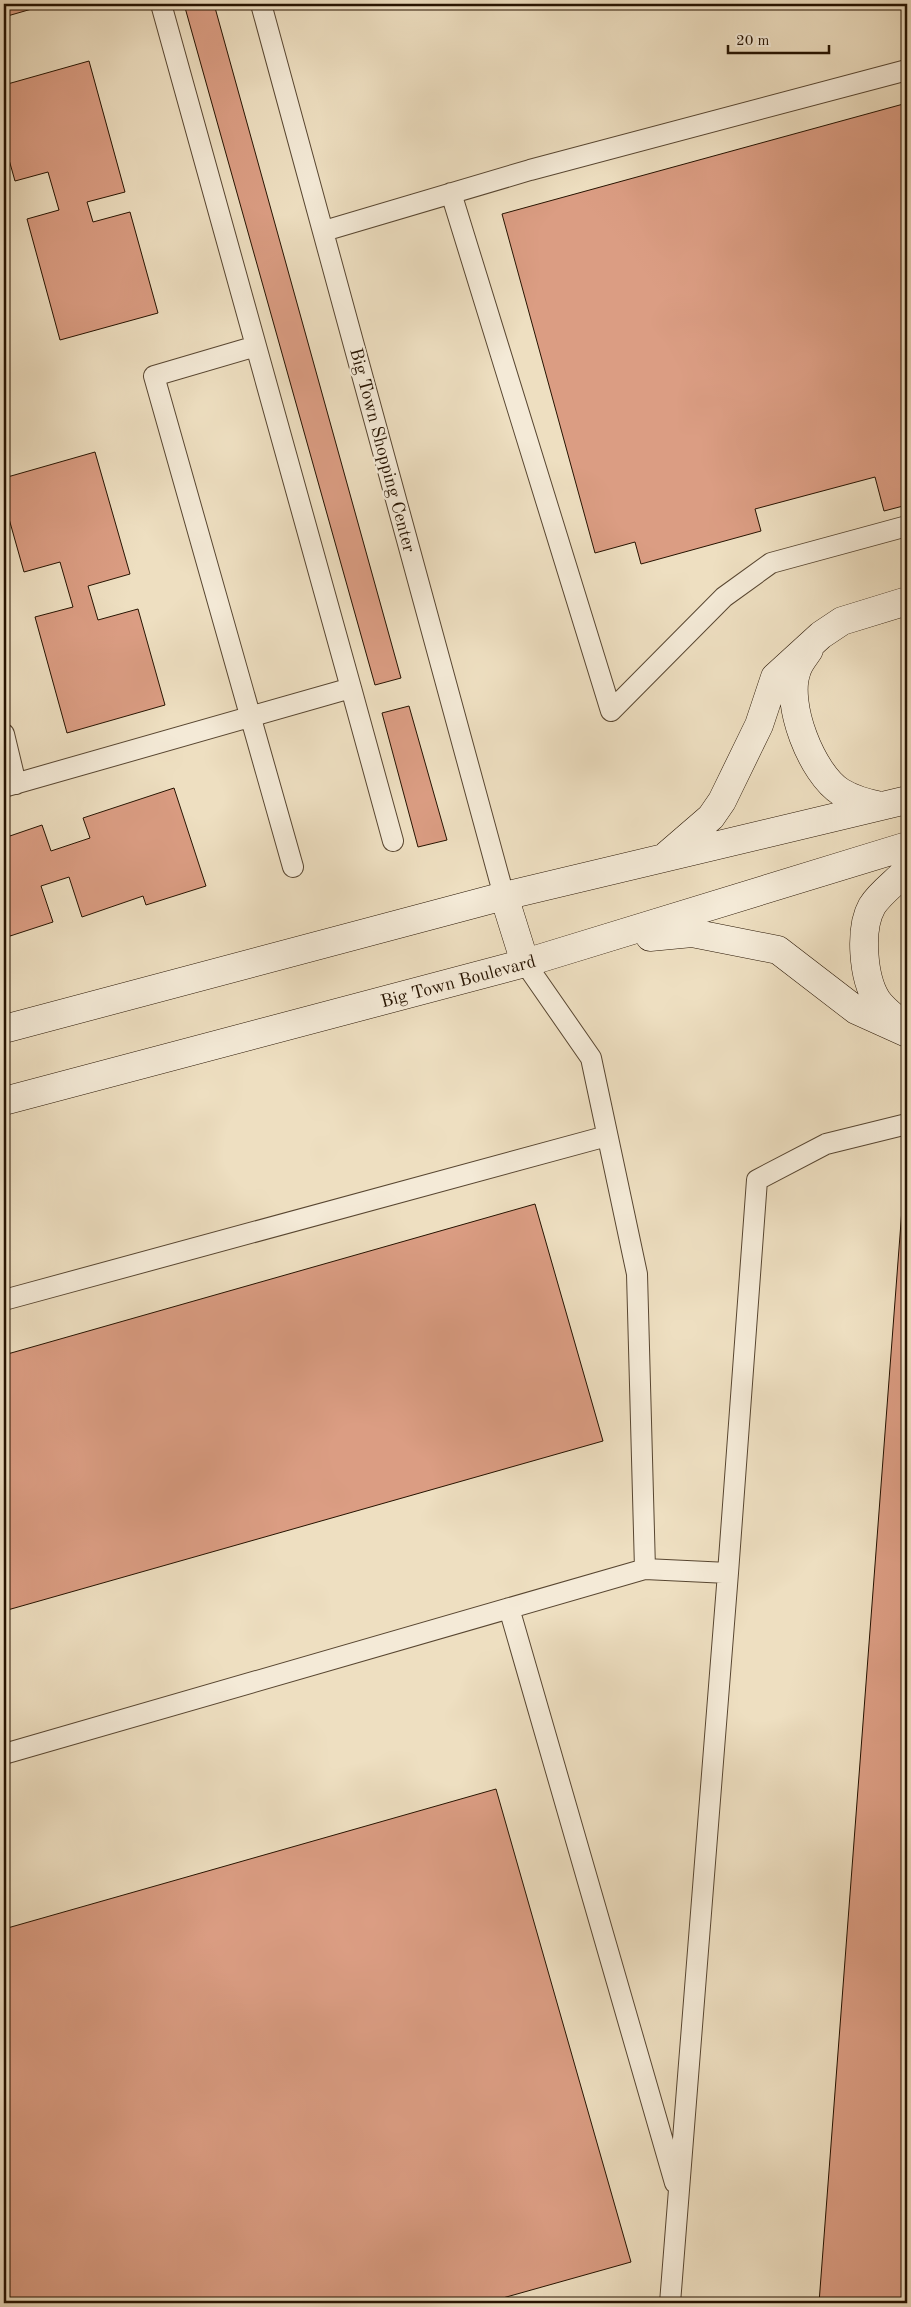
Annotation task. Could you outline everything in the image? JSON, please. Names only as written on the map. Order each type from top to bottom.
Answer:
[{"type":"main road","points":[[664,858],[710,817],[722,801],[759,725],[775,677],[821,635],[842,621],[907,601]]},
{"type":"main road","points":[[821,635],[796,671],[794,692],[796,712],[806,743],[820,770],[839,791],[860,802],[896,803]]},
{"type":"main road","points":[[4,1029],[504,896],[896,803]]},
{"type":"main road","name":"Big Town Boulevard","points":[[4,1101],[524,963],[907,846]]},
{"type":"main road","points":[[907,870],[872,906],[866,926],[864,943],[869,984],[878,1001],[907,1028]]},
{"type":"main road","points":[[504,896],[524,963]]},
{"type":"main road","points":[[596,942],[692,933],[778,950],[856,1010],[907,1033]]},
{"type":"lane","points":[[161,4],[393,841]]},
{"type":"lane","name":"Big Town Shopping Center","points":[[262,4],[504,896]]},
{"type":"lane","points":[[324,231],[530,170],[907,70]]},
{"type":"lane","points":[[451,193],[611,711],[724,598],[771,563],[907,526]]},
{"type":"lane","points":[[256,346],[154,376],[293,867]]},
{"type":"lane","points":[[4,734],[10,786],[351,688]]},
{"type":"lane","points":[[524,963],[591,1058],[637,1274],[645,1569]]},
{"type":"lane","points":[[670,2303],[757,1180],[826,1144],[907,1124]]},
{"type":"lane","points":[[4,1300],[607,1136]]},
{"type":"lane","points":[[4,1754],[645,1569],[728,1573]]},
{"type":"lane","points":[[509,1608],[678,2196]]},
{"type":"building","points":[[4,4],[49,4],[4,17]]},
{"type":"building","points":[[184,4],[214,4],[401,678],[375,685]]},
{"type":"building","points":[[89,61],[125,192],[87,202],[93,222],[130,212],[158,313],[60,340],[27,219],[59,210],[48,172],[15,181],[4,142],[4,85]]},
{"type":"building","points":[[907,103],[907,505],[884,511],[875,477],[755,509],[761,531],[641,564],[635,542],[595,553],[502,214]]},
{"type":"building","points":[[95,452],[130,574],[88,586],[98,620],[138,609],[165,705],[67,733],[35,617],[73,607],[60,562],[24,572],[4,501],[4,478]]},
{"type":"building","points":[[409,706],[447,840],[418,847],[382,713]]},
{"type":"building","points":[[174,788],[206,886],[146,905],[143,896],[82,917],[69,877],[41,886],[53,922],[4,938],[4,838],[42,825],[51,851],[90,838],[83,818]]},
{"type":"building","points":[[907,1143],[907,2303],[819,2303]]},
{"type":"building","points":[[535,1204],[603,1441],[4,1611],[4,1355]]},
{"type":"building","points":[[496,1789],[631,2262],[485,2303],[4,2303],[4,1929]]}]
